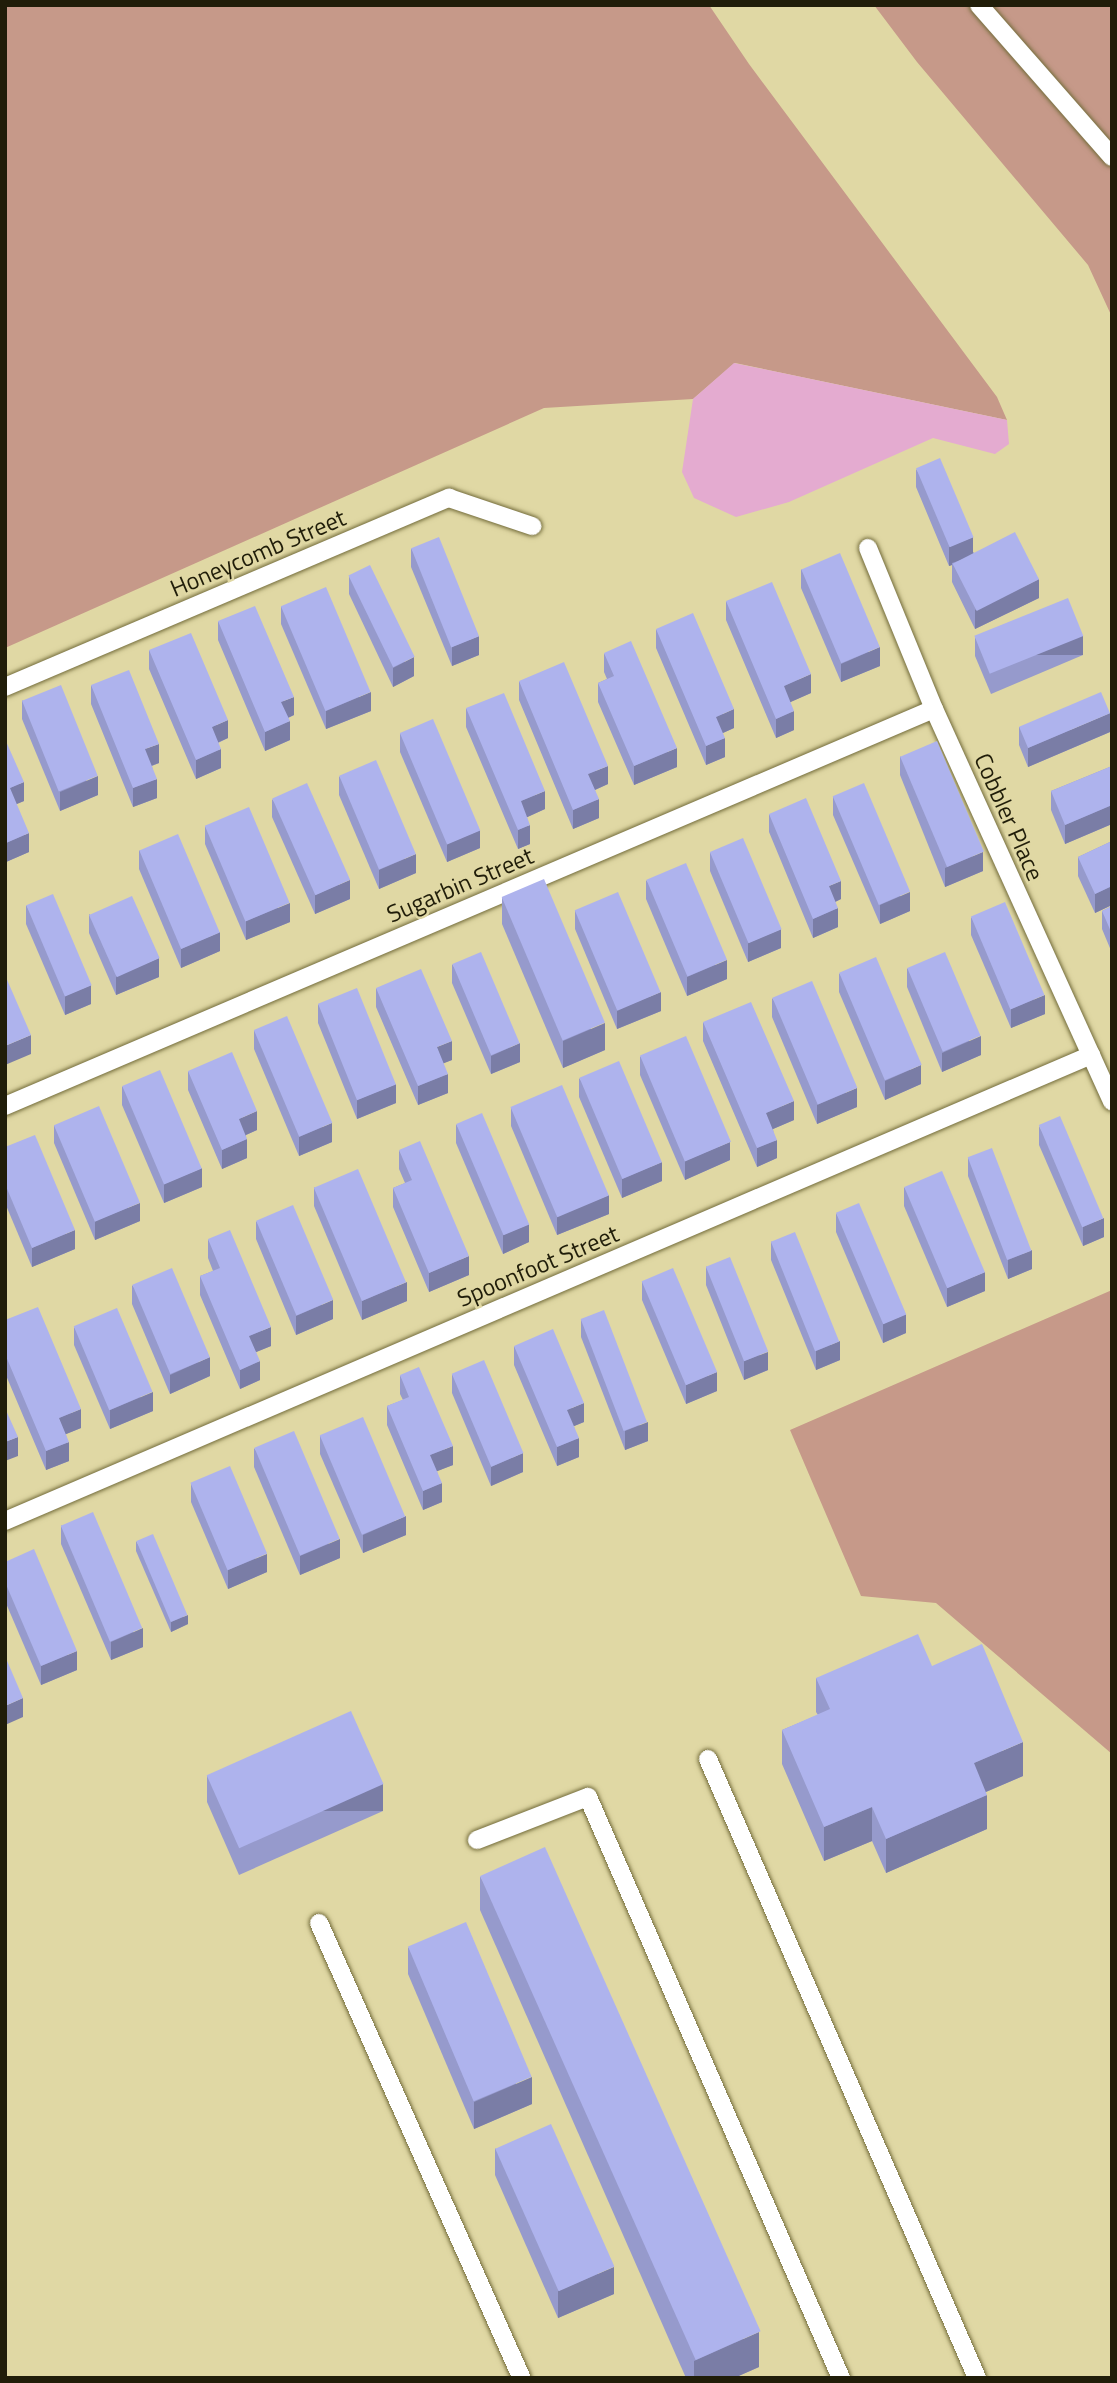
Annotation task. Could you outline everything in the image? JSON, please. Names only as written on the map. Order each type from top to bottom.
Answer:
[{"type":"lane","points":[[979,5],[1112,158]]},
{"type":"lane","name":"Honeycomb Street","points":[[5,687],[449,498],[532,526]]},
{"type":"lane","name":"Cobbler Place","points":[[868,548],[933,709],[1112,1102]]},
{"type":"lane","name":"Sugarbin Street","points":[[5,1106],[933,709]]},
{"type":"lane","name":"Spoonfoot Street","points":[[5,1521],[1091,1055]]},
{"type":"lane","points":[[708,1759],[977,2378]]},
{"type":"lane","points":[[477,1840],[587,1797],[841,2378]]},
{"type":"lane","points":[[319,1923],[522,2378]]},
{"type":"shaded area","points":[[5,5],[709,5],[749,64],[997,397],[1007,420],[735,363],[693,399],[544,408],[5,648]]},
{"type":"shaded area","points":[[874,5],[1112,5],[1112,317],[1088,265],[917,62]]},
{"type":"shaded area","points":[[734,363],[1007,420],[1009,444],[995,454],[933,438],[789,502],[736,517],[694,498],[682,472],[693,399]]},
{"type":"shaded area","points":[[1112,1290],[1112,1754],[936,1603],[861,1596],[790,1430]]},
{"type":"building","points":[[940,458],[974,537],[950,547],[916,468]]},
{"type":"building","points":[[1015,532],[1039,579],[977,611],[953,564]]},
{"type":"building","points":[[439,537],[479,636],[451,647],[411,548]]},
{"type":"building","points":[[840,553],[880,647],[841,663],[801,569]]},
{"type":"building","points":[[370,565],[415,657],[393,667],[348,576]]},
{"type":"building","points":[[772,582],[811,674],[784,686],[794,711],[776,719],[726,601]]},
{"type":"building","points":[[326,587],[371,692],[325,711],[281,606]]},
{"type":"building","points":[[1068,598],[1083,636],[990,674],[974,636]]},
{"type":"building","points":[[255,606],[294,697],[281,702],[290,721],[265,732],[218,621]]},
{"type":"building","points":[[693,613],[734,709],[716,717],[725,738],[706,746],[656,629]]},
{"type":"building","points":[[191,633],[228,720],[212,727],[221,749],[196,760],[149,650]]},
{"type":"building","points":[[631,641],[677,748],[634,766],[598,683],[614,676],[604,653]]},
{"type":"building","points":[[564,662],[608,766],[588,774],[599,799],[573,810],[519,681]]},
{"type":"building","points":[[129,670],[159,744],[145,749],[157,779],[133,788],[91,685]]},
{"type":"building","points":[[61,685],[98,776],[59,792],[22,701]]},
{"type":"building","points":[[1101,692],[1110,713],[1028,748],[1019,727]]},
{"type":"building","points":[[504,693],[545,791],[521,801],[530,825],[518,830],[466,708]]},
{"type":"building","points":[[433,719],[480,830],[447,844],[400,733]]},
{"type":"building","points":[[5,739],[24,782],[10,788],[29,833],[6,843],[5,840]]},
{"type":"building","points":[[937,741],[984,851],[947,867],[900,757]]},
{"type":"building","points":[[376,760],[416,854],[379,870],[339,776]]},
{"type":"building","points":[[1112,766],[1112,805],[1065,825],[1051,791]]},
{"type":"building","points":[[307,783],[350,880],[315,895],[272,798]]},
{"type":"building","points":[[864,783],[910,892],[879,905],[833,796]]},
{"type":"building","points":[[806,798],[841,881],[829,886],[838,908],[813,919],[769,814]]},
{"type":"building","points":[[249,807],[290,903],[245,921],[205,826]]},
{"type":"building","points":[[178,834],[220,932],[181,949],[139,850]]},
{"type":"building","points":[[743,838],[782,929],[749,943],[710,852]]},
{"type":"building","points":[[1112,841],[1112,886],[1095,894],[1078,857]]},
{"type":"building","points":[[686,863],[727,960],[687,976],[646,880]]},
{"type":"building","points":[[544,879],[605,1023],[563,1041],[502,897]]},
{"type":"building","points":[[618,892],[661,992],[617,1011],[575,910]]},
{"type":"building","points":[[53,894],[92,985],[65,996],[26,905]]},
{"type":"building","points":[[132,896],[160,958],[117,977],[89,915]]},
{"type":"building","points":[[1005,902],[1044,995],[1010,1009],[971,916]]},
{"type":"building","points":[[1112,906],[1112,934],[1102,911]]},
{"type":"building","points":[[481,952],[520,1043],[491,1055],[452,964]]},
{"type":"building","points":[[945,952],[981,1036],[943,1052],[907,968]]},
{"type":"building","points":[[876,957],[922,1065],[885,1080],[839,973]]},
{"type":"building","points":[[421,969],[452,1041],[437,1047],[448,1074],[418,1086],[376,988]]},
{"type":"building","points":[[5,975],[31,1035],[5,1046]]},
{"type":"building","points":[[812,981],[857,1088],[818,1105],[772,998]]},
{"type":"building","points":[[357,988],[396,1084],[357,1100],[318,1004]]},
{"type":"building","points":[[751,1002],[794,1101],[766,1113],[777,1140],[757,1148],[703,1022]]},
{"type":"building","points":[[287,1016],[332,1123],[299,1137],[254,1030]]},
{"type":"building","points":[[686,1036],[731,1142],[685,1161],[640,1056]]},
{"type":"building","points":[[232,1052],[257,1111],[239,1119],[247,1139],[222,1150],[188,1071]]},
{"type":"building","points":[[619,1061],[662,1162],[622,1179],[579,1078]]},
{"type":"building","points":[[160,1070],[202,1168],[164,1185],[122,1086]]},
{"type":"building","points":[[562,1085],[609,1195],[557,1217],[510,1107]]},
{"type":"building","points":[[99,1106],[140,1203],[95,1222],[54,1125]]},
{"type":"building","points":[[482,1113],[529,1224],[504,1235],[456,1124]]},
{"type":"building","points":[[1060,1116],[1103,1218],[1082,1227],[1039,1125]]},
{"type":"building","points":[[35,1135],[75,1230],[32,1248],[5,1184],[5,1147]]},
{"type":"building","points":[[420,1141],[469,1256],[429,1273],[393,1188],[412,1180],[399,1150]]},
{"type":"building","points":[[992,1148],[1031,1251],[1007,1260],[968,1157]]},
{"type":"building","points":[[358,1169],[406,1282],[362,1301],[314,1188]]},
{"type":"building","points":[[942,1171],[985,1272],[947,1288],[904,1187]]},
{"type":"building","points":[[859,1203],[906,1314],[883,1324],[836,1213]]},
{"type":"building","points":[[293,1205],[333,1300],[296,1315],[256,1221]]},
{"type":"building","points":[[230,1230],[271,1327],[249,1336],[260,1361],[240,1370],[200,1276],[220,1268],[208,1239]]},
{"type":"building","points":[[795,1232],[839,1341],[815,1351],[771,1242]]},
{"type":"building","points":[[730,1257],[768,1352],[744,1361],[706,1267]]},
{"type":"building","points":[[172,1268],[210,1357],[170,1374],[132,1285]]},
{"type":"building","points":[[673,1268],[717,1372],[686,1385],[642,1281]]},
{"type":"building","points":[[38,1307],[81,1409],[59,1418],[69,1442],[46,1451],[5,1354],[5,1320]]},
{"type":"building","points":[[117,1308],[153,1392],[109,1410],[74,1326]]},
{"type":"building","points":[[604,1310],[647,1422],[624,1431],[581,1319]]},
{"type":"building","points":[[553,1329],[584,1403],[567,1410],[579,1438],[557,1447],[514,1346]]},
{"type":"building","points":[[484,1360],[523,1453],[491,1467],[452,1374]]},
{"type":"building","points":[[419,1367],[453,1446],[430,1455],[442,1483],[423,1491],[387,1406],[409,1397],[400,1375]]},
{"type":"building","points":[[5,1408],[18,1437],[5,1442]]},
{"type":"building","points":[[363,1417],[405,1516],[362,1535],[320,1435]]},
{"type":"building","points":[[294,1431],[340,1539],[300,1556],[254,1448]]},
{"type":"building","points":[[230,1466],[267,1553],[228,1570],[190,1483]]},
{"type":"building","points":[[93,1512],[142,1628],[110,1642],[61,1526]]},
{"type":"building","points":[[153,1534],[187,1615],[171,1622],[136,1541]]},
{"type":"building","points":[[34,1549],[77,1651],[41,1666],[5,1582],[5,1562]]},
{"type":"building","points":[[918,1634],[932,1666],[982,1644],[1023,1742],[974,1763],[987,1795],[886,1839],[872,1807],[824,1827],[782,1730],[830,1709],[816,1678]]},
{"type":"building","points":[[5,1656],[23,1698],[5,1706]]},
{"type":"building","points":[[351,1711],[384,1784],[239,1848],[207,1775]]},
{"type":"building","points":[[545,1847],[761,2331],[696,2360],[480,1876]]},
{"type":"building","points":[[466,1922],[532,2077],[474,2101],[408,1947]]},
{"type":"building","points":[[551,2124],[614,2267],[559,2291],[495,2149]]}]
